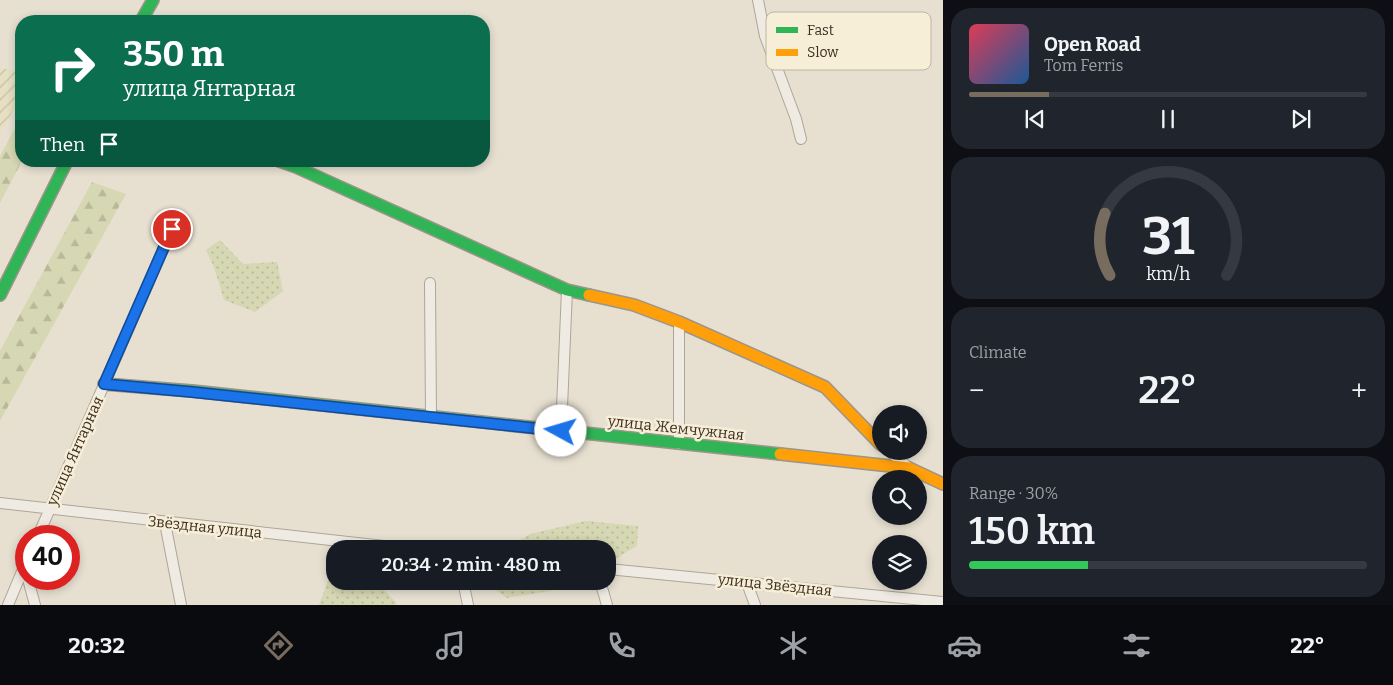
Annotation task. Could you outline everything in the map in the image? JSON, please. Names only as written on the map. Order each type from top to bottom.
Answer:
[{"type":"street","points":[[144,15],[153,0]]},
{"type":"street","points":[[758,0],[766,39]]},
{"type":"street","points":[[778,70],[796,119],[801,139]]},
{"type":"street","points":[[0,295],[64,167]]},
{"type":"street","points":[[296,167],[566,290],[634,304],[825,387],[872,436]]},
{"type":"street","name":"улица Янтарная","points":[[43,525],[172,229]]},
{"type":"street","points":[[430,283],[431,417]]},
{"type":"street","points":[[561,431],[566,290]]},
{"type":"street","points":[[678,322],[679,444]]},
{"type":"street","name":"улица Жемчужная","points":[[104,384],[909,468],[943,484]]},
{"type":"street","points":[[900,460],[909,468]]},
{"type":"street","name":"Звёздная улица","points":[[0,503],[326,540]]},
{"type":"street","points":[[165,523],[181,605]]},
{"type":"street","name":"улица Звёздная","points":[[616,570],[943,602]]},
{"type":"street","points":[[747,583],[755,605]]},
{"type":"street","points":[[8,605],[15,590]]},
{"type":"street","points":[[31,590],[35,605]]},
{"type":"street","points":[[465,590],[468,605]]},
{"type":"street","points":[[603,590],[607,605]]},
{"type":"shaded area","points":[[0,68],[15,71],[15,107],[0,133]]},
{"type":"green space","points":[[15,128],[15,167],[19,167],[0,203],[0,156]]},
{"type":"green space","points":[[92,182],[126,194],[0,421],[0,351]]},
{"type":"green space","points":[[220,240],[243,264],[277,262],[283,291],[255,312],[224,300],[214,267],[206,250]]},
{"type":"green space","points":[[586,521],[638,526],[637,546],[616,558],[616,540],[520,540],[530,534]]},
{"type":"green space","points":[[326,586],[326,590],[384,590],[396,602],[396,605],[319,605]]},
{"type":"green space","points":[[496,590],[552,590],[550,591],[507,598]]},
{"type":"traffic: fast","points":[[144,15],[153,0]]},
{"type":"traffic: fast","points":[[0,295],[64,167]]},
{"type":"traffic: fast","points":[[296,167],[567,290],[589,295]]},
{"type":"traffic: fast","points":[[104,384],[192,391],[780,454]]},
{"type":"traffic: slow","points":[[589,295],[634,305],[679,322],[825,387],[872,436]]},
{"type":"traffic: slow","points":[[780,454],[909,468],[943,484]]},
{"type":"route","points":[[172,229],[104,384],[561,431]]}]
